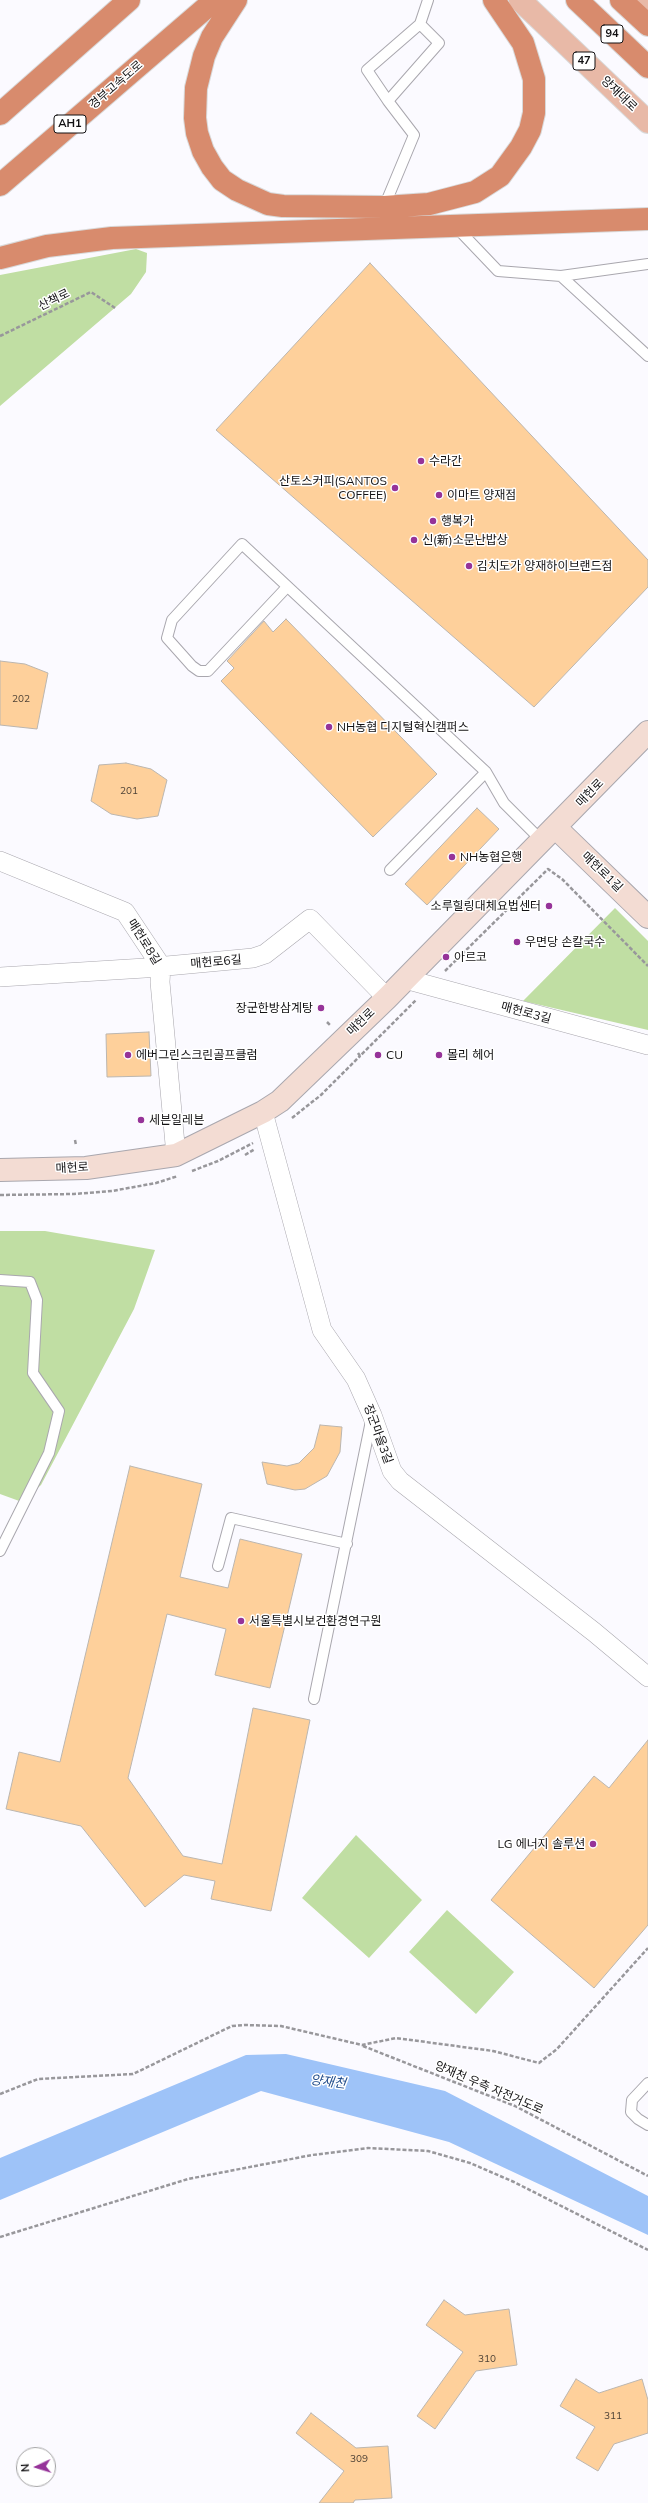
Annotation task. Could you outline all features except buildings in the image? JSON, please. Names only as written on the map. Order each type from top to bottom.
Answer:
[{"type":"highway","points":[[0,114],[129,0]]},
{"type":"highway","name":"경부고속도로","points":[[0,185],[215,0]]},
{"type":"highway","points":[[236,0],[212,37],[204,56],[196,88],[195,118],[198,133],[203,150],[222,180],[237,190],[268,204],[283,206],[384,207],[429,204],[475,192],[500,176],[521,147],[530,130],[534,113],[534,78],[523,43],[494,0]]},
{"type":"highway","name":"94","points":[[577,0],[648,68]]},
{"type":"highway","name":"94","points":[[622,0],[648,26]]},
{"type":"highway","points":[[0,258],[47,246],[112,238],[648,219]]},
{"type":"main road","name":"양재대로","points":[[520,0],[648,122]]},
{"type":"main road","points":[[644,0],[648,4]]},
{"type":"main road","name":"매헌로","points":[[0,1170],[86,1168],[176,1155],[263,1112],[280,1101],[387,998],[549,835],[648,732]]},
{"type":"main road","name":"매헌로1길","points":[[549,835],[648,917]]},
{"type":"street","name":"매헌로8길","points":[[0,861],[125,912],[161,966],[160,982],[176,1155]]},
{"type":"street","name":"매헌로6길","points":[[0,977],[253,958],[266,954],[310,919],[387,998]]},
{"type":"street","name":"매헌로3길","points":[[405,979],[648,1045]]},
{"type":"street","name":"장군마을3길","points":[[263,1112],[322,1330],[356,1379],[372,1415],[392,1471],[400,1481],[594,1632],[648,1677]]},
{"type":"lane","points":[[384,207],[414,135],[388,101],[368,70],[420,24],[428,0]]},
{"type":"lane","points":[[388,101],[439,42],[420,24]]},
{"type":"lane","points":[[454,225],[498,271],[562,276],[648,264]]},
{"type":"lane","points":[[562,276],[648,356]]},
{"type":"lane","points":[[287,587],[208,671],[199,670],[192,666],[167,638],[172,620],[242,544],[486,772],[504,803],[549,835]]},
{"type":"lane","points":[[390,870],[486,772]]},
{"type":"lane","points":[[0,1280],[30,1282],[37,1300],[33,1374],[58,1411],[49,1453],[0,1551]]},
{"type":"lane","points":[[314,1699],[347,1544],[372,1415]]},
{"type":"lane","points":[[218,1566],[231,1518],[347,1544]]},
{"type":"lane","points":[[648,2083],[632,2100],[631,2112],[638,2119],[648,2125]]},
{"type":"path","name":"산책로","points":[[0,336],[91,292],[115,308]]},
{"type":"path","points":[[355,1051],[360,1056],[548,869],[562,879],[648,966]]},
{"type":"path","points":[[75,1140],[76,1145]]},
{"type":"path","points":[[245,1155],[259,1147]]},
{"type":"path","points":[[362,2045],[396,2038],[492,2052],[539,2063],[558,2049],[648,1948]]},
{"type":"path","name":"양재천 우측 자전거도로","points":[[0,2094],[38,2079],[133,2074],[238,2026],[282,2026],[362,2045],[515,2106],[648,2176]]},
{"type":"path","points":[[0,2237],[188,2179],[312,2155],[368,2148],[428,2151],[470,2163],[514,2182],[648,2250]]},
{"type":"green space","points":[[136,249],[147,253],[146,272],[131,294],[0,406],[0,275]]},
{"type":"green space","points":[[615,908],[648,941],[648,1030],[523,1001]]},
{"type":"green space","points":[[0,1231],[45,1231],[155,1250],[134,1309],[41,1485],[22,1502],[0,1494]]},
{"type":"green space","points":[[356,1835],[422,1900],[369,1958],[302,1898]]},
{"type":"green space","points":[[447,1910],[514,1972],[476,2014],[409,1952]]},
{"type":"water","name":"양재천","points":[[286,2054],[445,2091],[648,2196],[648,2235],[449,2142],[261,2091],[0,2200],[0,2158],[246,2055]]},
{"type":"place","name":"수라간","points":[[421,461]]},
{"type":"place","name":"산토스커피(SANTOS COFFEE)","points":[[395,488]]},
{"type":"place","name":"이마트 양재점","points":[[439,495]]},
{"type":"place","name":"행복가","points":[[433,521]]},
{"type":"place","name":"신(新)소문난밥상","points":[[414,540]]},
{"type":"place","name":"김치도가 양재하이브랜드점","points":[[469,566]]},
{"type":"place","name":"NH농협 디지털혁신캠퍼스","points":[[329,727]]},
{"type":"place","name":"NH농협은행","points":[[452,857]]},
{"type":"place","name":"소루힐링대체요법센터","points":[[549,906]]},
{"type":"place","name":"우면당 손칼국수","points":[[517,942]]},
{"type":"place","name":"아르코","points":[[446,957]]},
{"type":"place","name":"장군한방삼계탕","points":[[321,1008]]},
{"type":"place","name":"에버그린스크린골프클럼","points":[[128,1055]]},
{"type":"place","name":"CU","points":[[378,1055]]},
{"type":"place","name":"몰리 헤어","points":[[439,1055]]},
{"type":"place","name":"세븐일레븐","points":[[141,1120]]},
{"type":"place","name":"서울특별시보건환경연구원","points":[[241,1621]]},
{"type":"place","name":"LG 에너지 솔루션","points":[[593,1844]]}]
